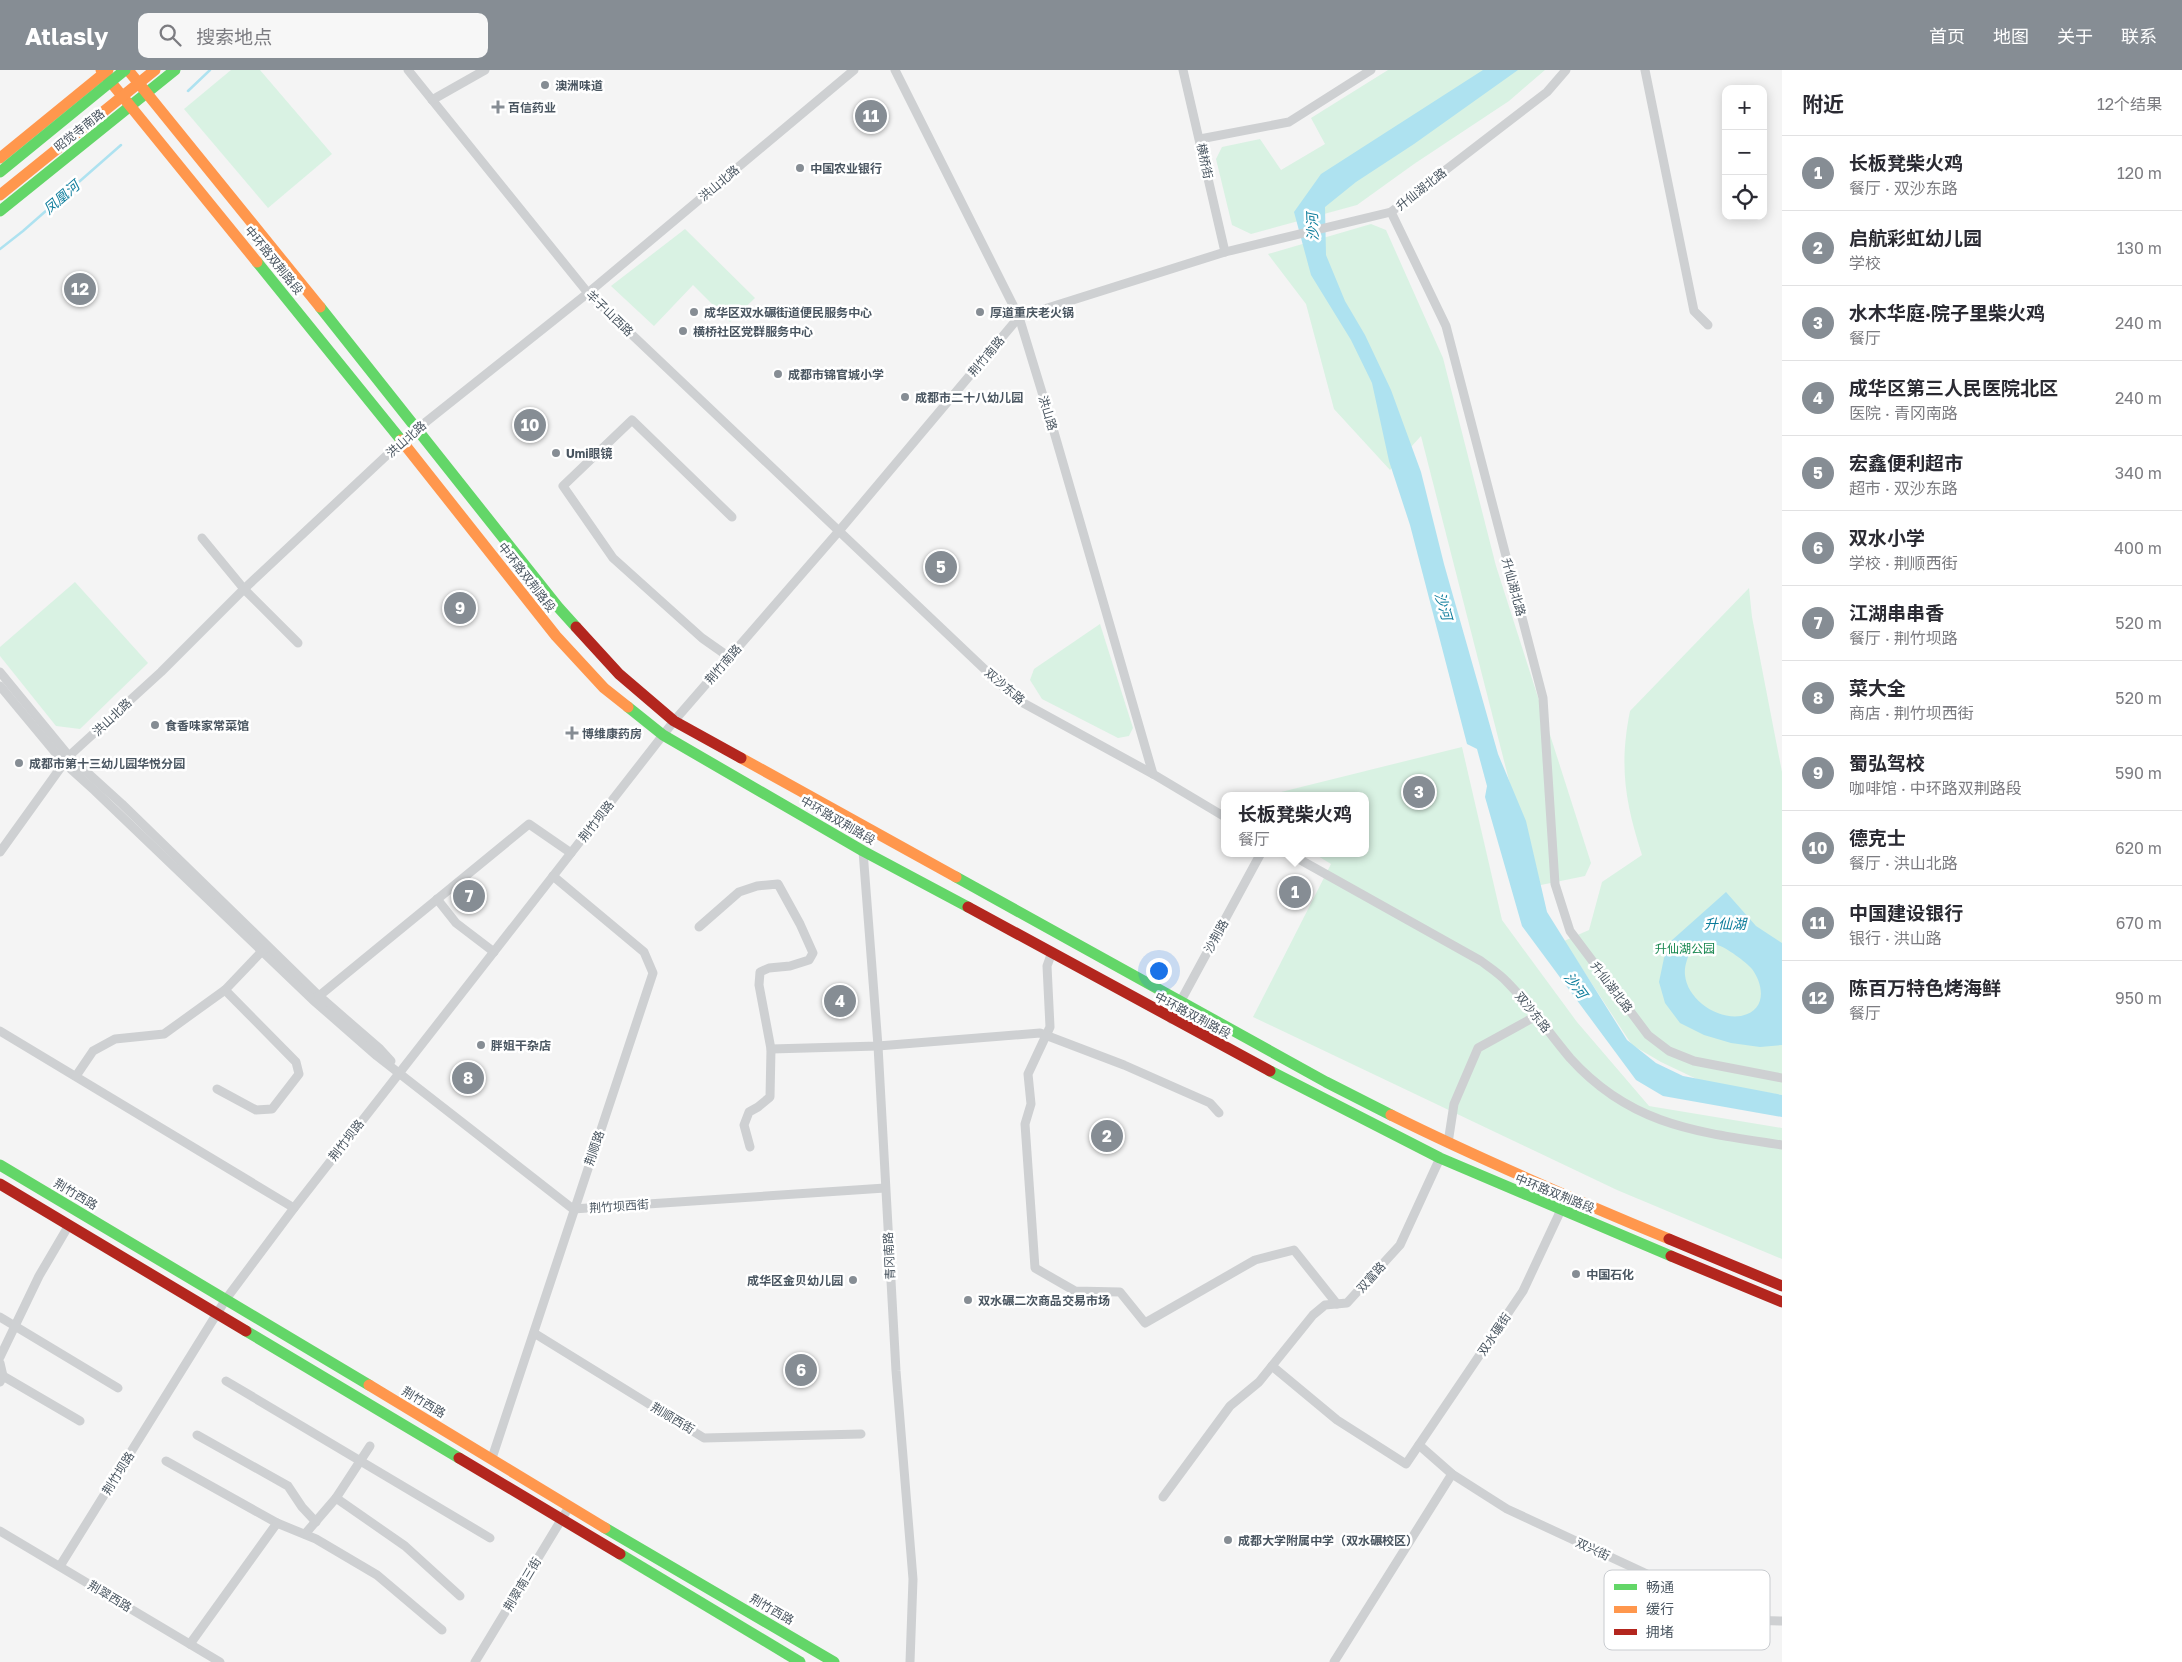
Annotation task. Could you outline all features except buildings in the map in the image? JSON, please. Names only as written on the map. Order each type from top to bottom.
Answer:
[{"type":"main road","name":"中环路双荆路段","points":[[127,70],[260,230],[558,607],[619,674],[674,721],[1326,1082],[1448,1142],[1567,1197],[1782,1286]]},
{"type":"main road","name":"昭觉寺南路","points":[[0,172],[127,70]]},
{"type":"main road","name":"昭觉寺南路","points":[[0,195],[155,70]]},
{"type":"main road","name":"昭觉寺南路","points":[[0,211],[175,70]]},
{"type":"main road","name":"中环路双荆路段","points":[[104,71],[402,441],[556,636],[604,688],[663,735],[864,851],[1052,952],[1171,1019],[1347,1112],[1440,1158],[1782,1302]]},
{"type":"main road","points":[[0,158],[104,71]]},
{"type":"main road","name":"荆竹西路","points":[[0,1165],[492,1458],[569,1507],[834,1662]]},
{"type":"main road","points":[[0,1184],[800,1662]]},
{"type":"street","name":"羊子山西路","points":[[408,70],[588,293],[839,531]]},
{"type":"street","points":[[432,100],[485,70]]},
{"type":"street","name":"洪山北路","points":[[0,852],[66,760],[161,672],[244,589],[402,441],[588,293],[854,70]]},
{"type":"street","name":"洪山路","points":[[895,70],[1018,317],[1052,425],[1153,774]]},
{"type":"street","name":"横桥街","points":[[1183,70],[1225,252]]},
{"type":"street","points":[[1200,139],[1289,122],[1356,74],[1371,70]]},
{"type":"street","name":"升仙湖北路","points":[[1566,70],[1547,92],[1391,212],[1446,326],[1543,698],[1555,884],[1570,931],[1648,1035],[1669,1051],[1694,1061],[1782,1078]]},
{"type":"street","points":[[1645,70],[1694,311],[1708,325]]},
{"type":"street","points":[[1018,317],[1225,252],[1391,212]]},
{"type":"street","name":"荆竹南路","points":[[663,735],[839,531],[1018,317]]},
{"type":"street","points":[[729,657],[702,638],[613,558],[563,486],[632,420],[732,517]]},
{"type":"street","name":"双沙东路","points":[[839,531],[1016,699],[1153,774],[1221,815]]},
{"type":"street","points":[[202,538],[244,589],[298,643]]},
{"type":"street","points":[[0,672],[66,760]]},
{"type":"street","points":[[0,686],[66,760],[122,804],[312,1000],[377,1056],[399,1071]]},
{"type":"street","name":"荆竹坝路","points":[[60,1566],[226,1299],[399,1071],[663,735]]},
{"type":"street","points":[[318,996],[529,824],[571,853]]},
{"type":"street","name":"青冈南路","points":[[864,851],[878,1046],[896,1371],[912,1579],[910,1662]]},
{"type":"street","name":"沙荆路","points":[[1171,1019],[1259,857]]},
{"type":"street","name":"双沙东路","points":[[1295,857],[1480,961],[1507,981],[1571,1058],[1594,1082],[1623,1103],[1668,1123],[1711,1134],[1782,1145]]},
{"type":"street","name":"荆顺路","points":[[492,1458],[653,973],[644,952],[553,876]]},
{"type":"street","points":[[699,927],[739,892],[757,886],[778,884],[800,924],[812,953],[810,960],[790,966],[768,968],[760,972],[759,985],[771,1049],[770,1097],[749,1112],[744,1125],[750,1147]]},
{"type":"street","points":[[438,899],[456,923],[494,952]]},
{"type":"street","points":[[76,1076],[93,1051],[115,1039],[164,1034],[225,990],[264,949]]},
{"type":"street","points":[[264,949],[380,1049],[399,1071]]},
{"type":"street","points":[[1052,952],[1046,966],[1050,1027],[1028,1074],[1031,1104],[1025,1124],[1035,1268],[1075,1291],[1120,1292],[1145,1323],[1255,1260],[1294,1250],[1337,1304]]},
{"type":"street","points":[[217,1089],[256,1110],[272,1109],[299,1074],[296,1062],[225,990]]},
{"type":"street","points":[[1448,1142],[1454,1104],[1478,1048],[1536,1016]]},
{"type":"street","points":[[0,1031],[294,1208]]},
{"type":"street","points":[[771,1049],[878,1046],[1040,1033],[1124,1065],[1210,1103],[1219,1113]]},
{"type":"street","name":"荆竹坝西街","points":[[399,1071],[574,1209],[885,1188]]},
{"type":"street","name":"双富路","points":[[1163,1497],[1230,1406],[1259,1382],[1313,1315],[1325,1305],[1347,1303],[1400,1245],[1440,1158]]},
{"type":"street","name":"双水碾街","points":[[1272,1366],[1337,1420],[1406,1464],[1523,1291],[1567,1197]]},
{"type":"street","points":[[0,1357],[39,1276],[69,1225]]},
{"type":"street","points":[[0,1317],[118,1388]]},
{"type":"street","name":"荆顺西街","points":[[534,1333],[704,1438],[861,1434]]},
{"type":"street","points":[[0,1363],[2,1379],[80,1421]]},
{"type":"street","points":[[226,1381],[490,1538]]},
{"type":"street","points":[[197,1435],[288,1486],[302,1507],[316,1522]]},
{"type":"street","name":"双兴街","points":[[1419,1445],[1452,1474],[1507,1509],[1638,1570]]},
{"type":"street","points":[[305,1534],[336,1498],[370,1446]]},
{"type":"street","points":[[166,1460],[277,1523],[305,1534],[377,1575],[442,1630]]},
{"type":"street","points":[[1334,1662],[1452,1474]]},
{"type":"street","points":[[336,1498],[405,1546],[460,1596]]},
{"type":"street","name":"荆翠南三街","points":[[475,1662],[569,1507]]},
{"type":"street","points":[[190,1644],[277,1523]]},
{"type":"street","name":"荆翠西路","points":[[0,1531],[220,1662]]},
{"type":"green space","points":[[231,70],[260,70],[332,154],[268,208],[184,109]]},
{"type":"green space","points":[[1388,70],[1545,70],[1509,101],[1414,164],[1357,205],[1251,234],[1232,225],[1216,159],[1222,147],[1260,139],[1281,170],[1325,144],[1311,118]]},
{"type":"green space","points":[[1371,224],[1386,230],[1443,358],[1496,566],[1591,863],[1585,876],[1536,886],[1421,436],[1390,470],[1334,409],[1306,304],[1268,254]]},
{"type":"green space","points":[[685,229],[755,298],[730,322],[693,285],[654,326],[611,286]]},
{"type":"green space","points":[[75,582],[148,663],[80,729],[56,726],[0,656],[0,647]]},
{"type":"green space","name":"升仙湖公园","points":[[1749,588],[1752,617],[1782,772],[1782,1095],[1703,1082],[1661,1062],[1632,1045],[1564,941],[1589,930],[1602,882],[1642,855],[1631,818],[1624,767],[1630,711]]},
{"type":"green space","points":[[1100,624],[1133,728],[1129,736],[1118,738],[1042,699],[1030,680],[1034,669]]},
{"type":"green space","points":[[1462,747],[1502,920],[1577,1022],[1649,1106],[1782,1128],[1782,1259],[1617,1190],[1253,1017],[1331,864],[1320,857],[1369,857],[1369,792],[1281,792]]},
{"type":"water","name":"沙河","points":[[1483,70],[1518,70],[1414,144],[1356,182],[1325,207],[1326,255],[1345,301],[1365,335],[1391,390],[1421,472],[1444,564],[1498,754],[1526,821],[1547,912],[1627,1040],[1656,1063],[1683,1076],[1782,1095],[1782,1117],[1663,1096],[1636,1080],[1522,926],[1485,797],[1487,786],[1477,749],[1467,744],[1410,525],[1389,461],[1372,383],[1351,340],[1311,275],[1294,212],[1321,174]]},
{"type":"water","name":"升仙湖","points":[[1726,892],[1756,926],[1782,943],[1782,1045],[1760,1047],[1731,1043],[1704,1035],[1680,1023],[1665,1003],[1659,982],[1664,958],[1671,941]],"holes":[[[1702,944],[1717,945],[1741,959],[1752,969],[1761,990],[1761,997],[1755,1009],[1741,1016],[1722,1015],[1697,1000],[1687,984],[1685,968],[1691,949]]]},
{"type":"waterway","name":"凤凰河","points":[[188,91],[210,70]]},
{"type":"waterway","name":"凤凰河","points":[[0,249],[121,145]]},
{"type":"traffic: fast","points":[[0,172],[125,70]]},
{"type":"traffic: fast","points":[[0,211],[175,70]]},
{"type":"traffic: fast","points":[[257,262],[401,440]]},
{"type":"traffic: fast","points":[[320,307],[558,607],[576,627]]},
{"type":"traffic: fast","points":[[628,707],[663,735],[863,851],[968,907]]},
{"type":"traffic: fast","points":[[956,877],[1326,1082],[1391,1115]]},
{"type":"traffic: fast","points":[[1270,1071],[1440,1158],[1671,1256]]},
{"type":"traffic: fast","points":[[0,1165],[369,1385]]},
{"type":"traffic: fast","points":[[246,1331],[459,1458]]},
{"type":"traffic: fast","points":[[605,1528],[834,1662]]},
{"type":"traffic: fast","points":[[620,1554],[800,1662]]},
{"type":"traffic: slow","points":[[101,70],[257,262]]},
{"type":"traffic: slow","points":[[0,158],[108,70]]},
{"type":"traffic: slow","points":[[128,70],[320,307]]},
{"type":"traffic: slow","points":[[0,195],[155,70]]},
{"type":"traffic: slow","points":[[401,440],[556,636],[604,688],[628,707]]},
{"type":"traffic: slow","points":[[741,758],[956,877]]},
{"type":"traffic: slow","points":[[1391,1115],[1529,1179],[1669,1239]]},
{"type":"traffic: slow","points":[[369,1385],[605,1528]]},
{"type":"traffic: jam","points":[[576,627],[619,674],[674,721],[741,758]]},
{"type":"traffic: jam","points":[[968,907],[1270,1071]]},
{"type":"traffic: jam","points":[[0,1184],[246,1331]]},
{"type":"traffic: jam","points":[[1669,1239],[1782,1286]]},
{"type":"traffic: jam","points":[[1671,1256],[1782,1302]]},
{"type":"traffic: jam","points":[[459,1458],[620,1554]]},
{"type":"place","name":"澳洲味道","points":[[545,85]]},
{"type":"place","name":"百信药业","points":[[498,107]]},
{"type":"place","name":"中国建设银行","points":[[871,116]]},
{"type":"place","name":"中国农业银行","points":[[800,168]]},
{"type":"place","name":"陈百万特色烤海鲜","points":[[80,289]]},
{"type":"place","name":"成华区双水碾街道便民服务中心","points":[[694,312]]},
{"type":"place","name":"厚道重庆老火锅","points":[[980,312]]},
{"type":"place","name":"横桥社区党群服务中心","points":[[683,331]]},
{"type":"place","name":"成都市锦官城小学","points":[[778,374]]},
{"type":"place","name":"成都市二十八幼儿园","points":[[905,397]]},
{"type":"place","name":"德克士","points":[[530,425]]},
{"type":"place","name":"Umi眼镜","points":[[556,453]]},
{"type":"place","name":"宏鑫便利超市","points":[[941,567]]},
{"type":"place","name":"蜀弘驾校","points":[[460,608]]},
{"type":"place","name":"食香味家常菜馆","points":[[155,725]]},
{"type":"place","name":"博维康药房","points":[[572,733]]},
{"type":"place","name":"成都市第十三幼儿园华悦分园","points":[[19,763]]},
{"type":"place","name":"水木华庭·院子里柴火鸡","points":[[1419,792]]},
{"type":"place","name":"长板凳柴火鸡","points":[[1295,892]]},
{"type":"place","name":"江湖串串香","points":[[469,896]]},
{"type":"place","name":"成华区第三人民医院北区","points":[[840,1001]]},
{"type":"place","name":"胖姐干杂店","points":[[481,1045]]},
{"type":"place","name":"菜大全","points":[[468,1078]]},
{"type":"place","name":"启航彩虹幼儿园","points":[[1107,1136]]},
{"type":"place","name":"中国石化","points":[[1576,1274]]},
{"type":"place","name":"成华区金贝幼儿园","points":[[853,1280]]},
{"type":"place","name":"双水碾二次商品交易市场","points":[[968,1300]]},
{"type":"place","name":"双水小学","points":[[801,1370]]},
{"type":"place","name":"成都大学附属中学（双水碾校区）","points":[[1228,1540]]}]
